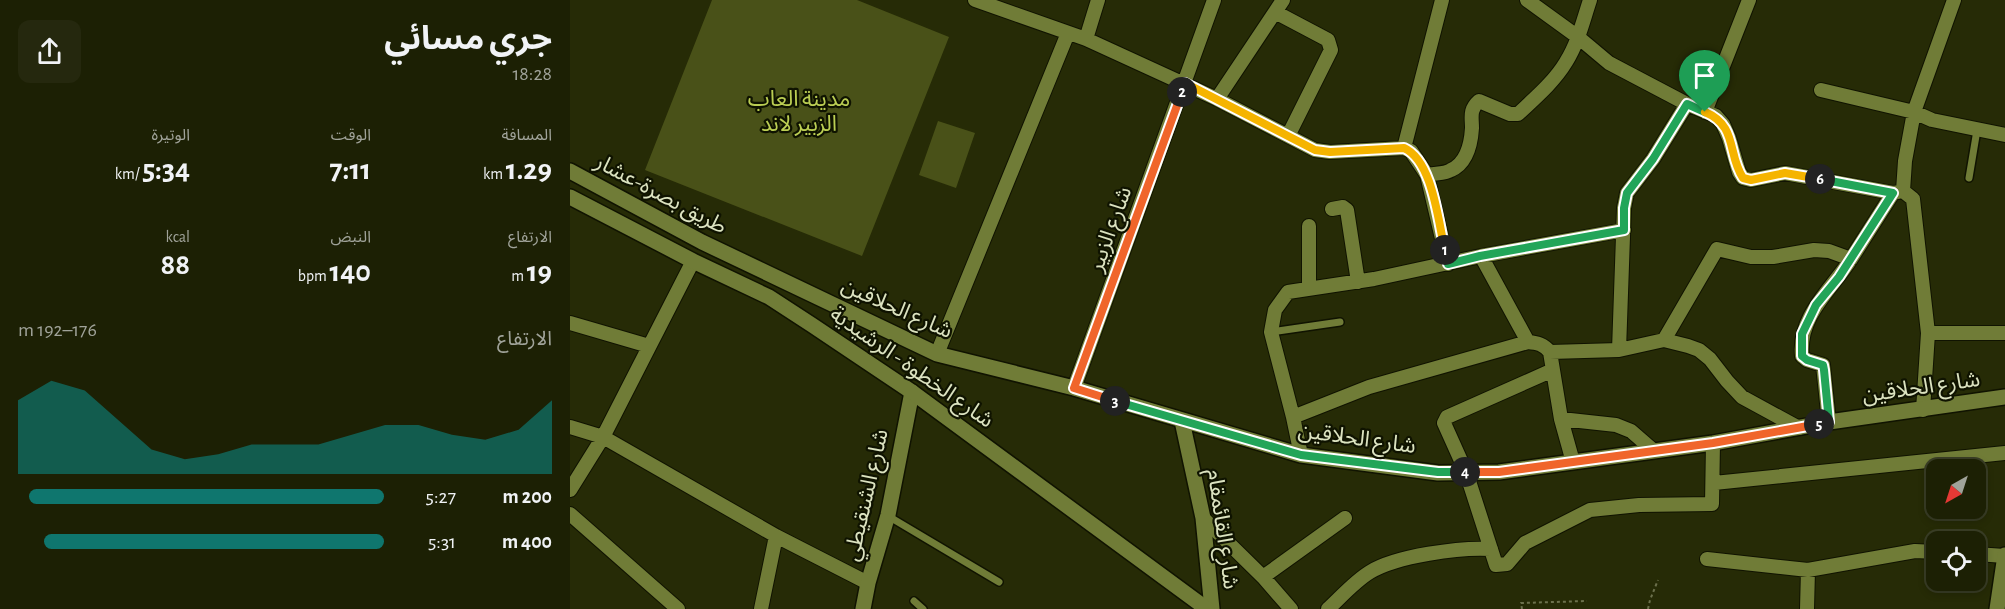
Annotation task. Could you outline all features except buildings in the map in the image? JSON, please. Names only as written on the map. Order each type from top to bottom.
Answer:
[{"type":"main road","name":"طريق بصرة-عشار","points":[[570,171],[732,256]]},
{"type":"main road","name":"شارع الخطوة - الرشيدية","points":[[570,197],[693,261],[769,297],[912,392],[1207,609]]},
{"type":"main road","name":"شارع الحلاقين","points":[[732,256],[937,354],[1074,388],[1301,455],[1438,472],[1499,472],[1713,443],[1829,422],[2005,397]]},
{"type":"main road","points":[[723,275],[732,256]]},
{"type":"main road","name":"شارع الشنقيطي","points":[[863,609],[868,583],[888,515],[912,392]]},
{"type":"main road","name":"شارع القائمقام","points":[[1182,421],[1203,518],[1212,609]]},
{"type":"main road","points":[[1997,609],[2005,555]]},
{"type":"street","points":[[1086,39],[1098,0]]},
{"type":"street","name":"شارع الزبير","points":[[1074,388],[1214,0]]},
{"type":"street","points":[[1404,148],[1442,0]]},
{"type":"street","points":[[1527,0],[1609,63],[1687,104],[1716,116],[1723,124],[1743,178],[1751,180],[1785,173],[1898,192],[1913,199],[1929,333],[1923,410]]},
{"type":"street","points":[[1427,174],[1452,170],[1469,152],[1471,112],[1479,101],[1509,114],[1518,114],[1544,90],[1566,62],[1578,37],[1590,0]]},
{"type":"street","points":[[1705,112],[1749,0]]},
{"type":"street","points":[[1829,422],[1823,365],[1802,356],[1802,334],[1816,305],[1898,192],[1914,112],[1954,0]]},
{"type":"street","points":[[979,1],[1086,39],[1185,83],[1315,150],[1330,152],[1404,148],[1411,151],[1427,174],[1448,264]]},
{"type":"street","points":[[1217,99],[1279,6],[1328,40],[1331,50],[1288,136]]},
{"type":"street","points":[[937,354],[1068,33]]},
{"type":"street","points":[[1821,90],[1914,112],[1932,120],[2005,135]]},
{"type":"street","points":[[1618,350],[1624,208],[1627,193],[1653,159],[1687,104]]},
{"type":"street","points":[[1332,209],[1343,207],[1347,210],[1358,282]]},
{"type":"street","points":[[1309,226],[1309,289]]},
{"type":"street","points":[[1301,455],[1271,332],[1275,310],[1288,292],[1358,282],[1480,256],[1624,230]]},
{"type":"street","points":[[1664,340],[1717,249],[1751,257],[1773,257],[1814,250],[1829,251],[1851,259]]},
{"type":"street","points":[[1480,256],[1528,342]]},
{"type":"street","points":[[570,490],[603,437],[693,261]]},
{"type":"street","points":[[570,323],[649,346]]},
{"type":"street","points":[[1929,333],[2005,333]]},
{"type":"street","points":[[1550,352],[1618,350],[1664,340],[1699,350],[1710,359],[1742,397],[1799,428]]},
{"type":"street","points":[[1293,417],[1370,387],[1528,342],[1544,345],[1550,352],[1561,419],[1573,462]]},
{"type":"street","points":[[1552,370],[1447,417],[1444,423],[1466,472],[1496,565],[1507,564],[1525,543],[1590,510],[1639,505],[1712,504],[1713,443]]},
{"type":"street","points":[[1561,419],[1616,425],[1631,431],[1654,451]]},
{"type":"street","points":[[570,427],[603,437],[776,536],[868,583]]},
{"type":"street","points":[[1714,483],[2005,453]]},
{"type":"street","points":[[570,513],[678,609]]},
{"type":"street","points":[[1203,518],[1263,577],[1291,609]]},
{"type":"street","points":[[1263,577],[1346,518]]},
{"type":"street","points":[[761,609],[776,536]]},
{"type":"street","points":[[1328,609],[1369,573],[1402,558],[1476,548],[1491,549]]},
{"type":"street","points":[[1707,559],[1808,570],[1915,551],[1926,552]]},
{"type":"street","points":[[1986,554],[2005,555]]},
{"type":"street","points":[[1807,609],[1808,570]]},
{"type":"lane","points":[[1969,178],[1977,130]]},
{"type":"lane","points":[[1271,332],[1340,322]]},
{"type":"lane","points":[[888,515],[999,582]]},
{"type":"lane","points":[[914,601],[923,609]]},
{"type":"path","points":[[1648,609],[1658,580]]},
{"type":"path","points":[[1522,609],[1521,603],[1587,601]]},
{"type":"green space","name":"مدينة العاب الزبير لاند","points":[[712,0],[857,0],[949,37],[862,256],[645,170]]},
{"type":"green space","points":[[938,121],[975,133],[956,188],[919,175]]},
{"type":"route","points":[[1185,83],[1315,150],[1330,152],[1404,148],[1411,151],[1427,174],[1448,264],[1624,230],[1627,193],[1653,159],[1687,104],[1705,112],[1716,116],[1723,124],[1743,178],[1751,180],[1785,173],[1893,193],[1839,277],[1816,305],[1802,334],[1802,356],[1823,365],[1829,422],[1713,443],[1499,472],[1438,472],[1301,455],[1074,388],[1185,83]]}]
